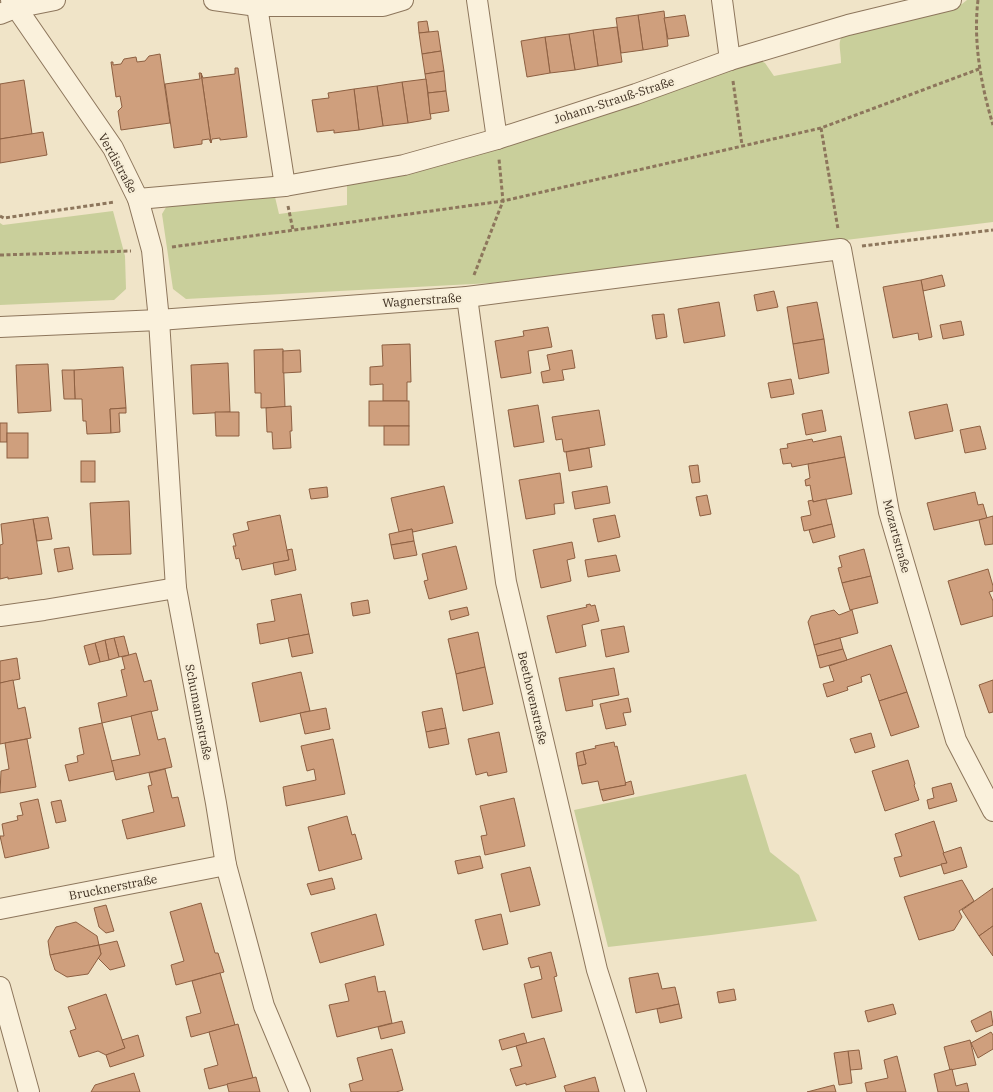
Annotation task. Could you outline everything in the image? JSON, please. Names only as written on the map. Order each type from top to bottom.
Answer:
[{"type":"street","points":[[9,7],[55,0]]},
{"type":"street","points":[[214,0],[256,6],[383,6],[402,0]]},
{"type":"street","points":[[477,0],[496,139]]},
{"type":"street","points":[[722,0],[730,60]]},
{"type":"street","name":"Johann-Strauß-Straße","points":[[138,199],[285,186],[404,164],[496,139],[636,94],[730,60],[848,25],[951,0]]},
{"type":"street","points":[[256,6],[285,186]]},
{"type":"street","name":"Verdistraße","points":[[9,7],[113,148],[138,199],[152,250],[159,320]]},
{"type":"street","name":"Wagnerstraße","points":[[0,327],[159,320],[466,297],[841,249]]},
{"type":"street","name":"Mozartstraße","points":[[841,249],[889,512],[956,740],[993,811]]},
{"type":"street","name":"Beethovenstraße","points":[[466,297],[506,582],[597,970],[636,1092]]},
{"type":"street","name":"Schumannstraße","points":[[159,320],[176,588],[226,865],[264,1006],[300,1092]]},
{"type":"street","points":[[0,616],[176,588]]},
{"type":"street","name":"Brucknerstraße","points":[[0,909],[226,865]]},
{"type":"street","points":[[0,987],[29,1092]]},
{"type":"path","points":[[978,0],[976,14],[979,69],[993,125]]},
{"type":"path","points":[[730,60],[742,145]]},
{"type":"path","points":[[0,255],[152,250],[503,201],[821,128],[979,69]]},
{"type":"path","points":[[821,128],[841,249],[993,230]]},
{"type":"path","points":[[466,297],[503,201],[496,139]]},
{"type":"path","points":[[0,216],[4,218],[138,199]]},
{"type":"green space","points":[[967,0],[993,0],[993,222],[492,283],[186,299],[173,289],[162,214],[168,204],[267,190],[275,197],[279,214],[347,205],[347,184],[757,59],[765,63],[774,76],[841,63],[841,39],[852,28],[962,4]]},
{"type":"green space","points":[[113,211],[125,256],[126,289],[114,300],[0,305],[0,223],[3,225]]},
{"type":"green space","points":[[746,774],[770,852],[799,875],[817,921],[608,947],[574,810]]},
{"type":"building","points":[[664,11],[668,46],[643,50],[638,15]]},
{"type":"building","points":[[638,15],[643,50],[621,53],[616,18]]},
{"type":"building","points":[[685,15],[689,36],[668,39],[664,18]]},
{"type":"building","points":[[427,21],[429,32],[419,33],[418,22]]},
{"type":"building","points":[[617,27],[622,62],[598,66],[593,30]]},
{"type":"building","points":[[593,30],[598,66],[575,70],[569,34]]},
{"type":"building","points":[[438,31],[441,51],[422,54],[419,33]]},
{"type":"building","points":[[569,34],[575,70],[550,73],[545,37]]},
{"type":"building","points":[[545,37],[550,73],[527,77],[521,41]]},
{"type":"building","points":[[441,51],[444,71],[425,74],[422,54]]},
{"type":"building","points":[[160,54],[170,123],[121,130],[118,111],[122,107],[120,96],[116,97],[111,62],[113,62],[113,65],[121,64],[124,59],[136,57],[137,62],[145,61],[149,56]]},
{"type":"building","points":[[235,68],[238,68],[247,137],[212,139],[211,143],[201,73],[203,78],[235,74]]},
{"type":"building","points":[[444,71],[446,91],[428,93],[425,74]]},
{"type":"building","points":[[199,73],[201,73],[211,143],[209,139],[202,140],[202,144],[174,148],[165,84],[200,79]]},
{"type":"building","points":[[426,79],[431,119],[408,123],[402,82]]},
{"type":"building","points":[[24,80],[32,134],[0,139],[0,84]]},
{"type":"building","points":[[402,82],[408,123],[383,126],[377,86]]},
{"type":"building","points":[[377,86],[383,126],[359,130],[354,89]]},
{"type":"building","points":[[354,89],[359,130],[334,133],[334,130],[317,132],[312,100],[329,98],[328,93]]},
{"type":"building","points":[[446,91],[449,111],[430,114],[428,93]]},
{"type":"building","points":[[43,132],[47,155],[0,163],[0,139]]},
{"type":"building","points":[[942,275],[945,286],[923,291],[921,280]]},
{"type":"building","points":[[921,280],[932,337],[919,340],[918,333],[893,338],[883,287]]},
{"type":"building","points":[[774,291],[778,307],[757,311],[754,295]]},
{"type":"building","points":[[719,302],[725,336],[684,343],[678,309]]},
{"type":"building","points":[[817,302],[824,339],[793,344],[787,307]]},
{"type":"building","points":[[664,314],[667,337],[656,339],[652,315]]},
{"type":"building","points":[[961,321],[964,335],[943,339],[940,325]]},
{"type":"building","points":[[548,327],[552,347],[528,351],[531,373],[501,378],[495,341],[524,336],[523,331]]},
{"type":"building","points":[[824,339],[829,373],[799,379],[793,344]]},
{"type":"building","points":[[410,344],[411,382],[407,382],[407,401],[383,401],[383,384],[370,385],[370,367],[383,366],[382,345]]},
{"type":"building","points":[[283,349],[285,407],[261,408],[261,393],[255,393],[254,350]]},
{"type":"building","points":[[300,350],[301,372],[283,373],[283,351]]},
{"type":"building","points":[[572,350],[575,368],[562,370],[564,380],[543,383],[541,372],[550,370],[547,355]]},
{"type":"building","points":[[228,363],[230,412],[193,414],[191,365]]},
{"type":"building","points":[[48,364],[51,411],[18,413],[16,365]]},
{"type":"building","points":[[123,367],[126,408],[110,409],[111,433],[87,434],[86,421],[83,421],[82,399],[75,399],[74,370]]},
{"type":"building","points":[[62,370],[74,370],[75,399],[64,399]]},
{"type":"building","points":[[791,379],[794,394],[771,398],[768,383]]},
{"type":"building","points":[[369,401],[409,401],[409,426],[369,426]]},
{"type":"building","points":[[947,404],[953,431],[915,439],[909,412]]},
{"type":"building","points":[[538,405],[544,442],[514,447],[508,410]]},
{"type":"building","points":[[291,406],[291,448],[273,449],[272,432],[267,432],[266,408]]},
{"type":"building","points":[[126,408],[126,413],[119,413],[120,432],[111,433],[110,409]]},
{"type":"building","points":[[599,410],[605,445],[564,452],[562,439],[556,440],[552,417]]},
{"type":"building","points":[[822,410],[826,431],[806,435],[802,414]]},
{"type":"building","points":[[215,412],[239,412],[239,436],[216,436]]},
{"type":"building","points":[[0,423],[7,423],[7,442],[0,442]]},
{"type":"building","points":[[384,426],[409,426],[409,445],[384,445]]},
{"type":"building","points":[[980,426],[986,449],[965,453],[960,430]]},
{"type":"building","points":[[7,433],[28,433],[28,458],[7,458]]},
{"type":"building","points":[[841,436],[845,457],[792,467],[791,463],[783,464],[780,449],[788,448],[787,444],[812,439],[813,442]]},
{"type":"building","points":[[589,448],[592,467],[569,471],[566,452]]},
{"type":"building","points":[[845,457],[852,494],[813,502],[810,485],[806,486],[805,480],[810,478],[808,464]]},
{"type":"building","points":[[81,461],[95,461],[95,482],[81,482]]},
{"type":"building","points":[[698,465],[700,482],[692,483],[689,466]]},
{"type":"building","points":[[560,473],[564,503],[554,504],[555,514],[526,519],[519,480]]},
{"type":"building","points":[[444,486],[453,523],[413,532],[412,529],[399,532],[391,498]]},
{"type":"building","points":[[607,486],[610,503],[575,509],[572,492]]},
{"type":"building","points":[[327,487],[328,497],[311,499],[309,489]]},
{"type":"building","points":[[975,492],[978,505],[983,504],[987,518],[934,530],[927,503]]},
{"type":"building","points":[[707,495],[711,514],[700,516],[696,497]]},
{"type":"building","points":[[826,499],[832,524],[804,531],[801,517],[811,515],[808,501],[813,500],[813,502]]},
{"type":"building","points":[[129,501],[131,554],[93,555],[90,503]]},
{"type":"building","points":[[280,515],[289,560],[242,570],[239,558],[236,559],[233,546],[236,546],[233,534],[249,530],[247,522]]},
{"type":"building","points":[[615,515],[620,537],[598,542],[593,519]]},
{"type":"building","points":[[993,516],[993,544],[985,545],[979,520]]},
{"type":"building","points":[[48,517],[52,539],[37,541],[33,519]]},
{"type":"building","points":[[33,519],[42,574],[0,579],[0,545],[3,544],[1,524]]},
{"type":"building","points":[[832,524],[835,537],[813,543],[809,530]]},
{"type":"building","points":[[412,529],[414,541],[391,545],[389,534]]},
{"type":"building","points":[[414,541],[417,555],[394,559],[391,545]]},
{"type":"building","points":[[572,542],[575,558],[567,560],[571,581],[541,588],[533,550]]},
{"type":"building","points":[[456,546],[467,589],[429,599],[424,581],[428,580],[422,554]]},
{"type":"building","points":[[69,547],[73,569],[58,572],[54,549]]},
{"type":"building","points":[[292,549],[296,570],[275,575],[273,563],[289,560],[287,550]]},
{"type":"building","points":[[864,549],[871,576],[842,583],[838,568],[842,567],[839,556]]},
{"type":"building","points":[[616,555],[620,571],[588,577],[585,560]]},
{"type":"building","points":[[988,569],[993,586],[993,591],[989,592],[993,601],[993,616],[961,625],[948,581]]},
{"type":"building","points":[[871,576],[878,603],[850,610],[842,583]]},
{"type":"building","points":[[301,594],[309,634],[260,644],[257,624],[275,621],[271,600]]},
{"type":"building","points":[[368,600],[370,613],[353,616],[351,603]]},
{"type":"building","points":[[590,604],[591,606],[595,605],[599,621],[582,625],[586,646],[556,653],[547,616],[587,607],[586,605]]},
{"type":"building","points":[[467,607],[469,615],[451,620],[449,611]]},
{"type":"building","points":[[834,610],[839,615],[852,610],[858,633],[814,645],[808,622],[811,616]]},
{"type":"building","points":[[624,626],[629,652],[606,657],[601,630]]},
{"type":"building","points":[[478,632],[485,667],[456,674],[448,639]]},
{"type":"building","points":[[309,634],[313,653],[292,657],[288,638]]},
{"type":"building","points":[[124,636],[129,655],[119,657],[114,638]]},
{"type":"building","points":[[114,638],[119,657],[109,660],[105,640]]},
{"type":"building","points":[[840,638],[843,649],[817,656],[814,645]]},
{"type":"building","points":[[105,640],[109,660],[100,662],[95,643]]},
{"type":"building","points":[[95,643],[100,662],[89,665],[84,646]]},
{"type":"building","points":[[891,645],[907,692],[879,701],[870,674],[861,677],[862,682],[847,687],[848,690],[827,697],[823,684],[834,681],[829,666]]},
{"type":"building","points":[[843,649],[847,660],[820,668],[817,656]]},
{"type":"building","points":[[136,653],[144,682],[151,680],[158,710],[102,723],[98,703],[127,696],[121,670],[125,669],[122,657]]},
{"type":"building","points":[[17,658],[20,679],[0,683],[0,661]]},
{"type":"building","points":[[485,667],[493,704],[463,711],[456,674]]},
{"type":"building","points":[[614,668],[619,695],[592,700],[593,706],[566,711],[559,678]]},
{"type":"building","points":[[301,672],[310,711],[260,722],[252,683]]},
{"type":"building","points":[[13,680],[18,709],[25,707],[31,738],[0,744],[0,683]]},
{"type":"building","points":[[993,680],[993,712],[989,713],[979,685]]},
{"type":"building","points":[[907,692],[919,727],[891,736],[879,701]]},
{"type":"building","points":[[628,698],[631,712],[623,713],[626,725],[606,729],[600,704]]},
{"type":"building","points":[[326,708],[330,729],[305,734],[300,713]]},
{"type":"building","points":[[442,708],[446,728],[426,732],[422,712]]},
{"type":"building","points":[[151,711],[158,740],[165,738],[172,767],[116,780],[111,761],[140,755],[131,716]]},
{"type":"building","points":[[102,723],[114,771],[69,781],[65,765],[78,762],[77,756],[84,754],[79,728]]},
{"type":"building","points":[[446,728],[449,744],[429,748],[426,732]]},
{"type":"building","points":[[499,732],[507,772],[488,776],[487,772],[476,775],[468,739]]},
{"type":"building","points":[[871,733],[875,747],[855,753],[850,739]]},
{"type":"building","points":[[27,739],[36,787],[0,793],[1,771],[9,769],[5,743]]},
{"type":"building","points":[[333,739],[345,794],[286,806],[283,787],[316,780],[314,769],[307,771],[301,746]]},
{"type":"building","points":[[614,742],[615,747],[617,746],[626,785],[600,790],[598,781],[582,784],[578,766],[586,764],[583,751]]},
{"type":"building","points":[[583,751],[586,764],[578,766],[576,753]]},
{"type":"building","points":[[908,760],[919,800],[885,811],[872,771]]},
{"type":"building","points":[[165,769],[172,798],[178,797],[185,826],[127,839],[122,820],[154,812],[148,786],[152,785],[149,773]]},
{"type":"building","points":[[631,781],[634,794],[603,801],[600,790],[626,785],[625,783]]},
{"type":"building","points":[[951,783],[957,801],[929,809],[927,800],[934,798],[932,788]]},
{"type":"building","points":[[514,798],[525,846],[485,855],[481,836],[487,835],[480,806]]},
{"type":"building","points":[[38,799],[49,848],[5,858],[0,836],[4,836],[2,824],[18,820],[17,816],[23,815],[20,803]]},
{"type":"building","points":[[61,800],[66,821],[56,823],[51,802]]},
{"type":"building","points":[[347,816],[352,835],[355,834],[362,859],[319,871],[308,827]]},
{"type":"building","points":[[934,821],[947,863],[900,877],[894,858],[902,856],[895,834]]},
{"type":"building","points":[[961,847],[967,867],[944,874],[941,864],[947,863],[943,853]]},
{"type":"building","points":[[480,856],[483,868],[458,874],[455,861]]},
{"type":"building","points":[[530,867],[540,905],[510,912],[501,874]]},
{"type":"building","points":[[332,878],[335,889],[311,895],[307,884]]},
{"type":"building","points":[[962,880],[974,901],[959,911],[962,917],[954,930],[919,940],[904,897]]},
{"type":"building","points":[[993,888],[993,926],[979,936],[962,910]]},
{"type":"building","points":[[201,903],[215,953],[218,953],[224,972],[176,985],[171,965],[184,961],[170,912]]},
{"type":"building","points":[[106,905],[114,931],[106,933],[99,927],[94,908]]},
{"type":"building","points":[[376,914],[384,945],[320,963],[311,933]]},
{"type":"building","points":[[501,914],[508,944],[483,950],[475,920]]},
{"type":"building","points":[[76,922],[97,936],[99,945],[50,955],[48,941],[56,927]]},
{"type":"building","points":[[993,926],[993,956],[979,936]]},
{"type":"building","points":[[117,941],[125,966],[110,970],[98,958],[101,954],[99,945]]},
{"type":"building","points":[[99,945],[101,954],[88,974],[67,977],[55,970],[50,955]]},
{"type":"building","points":[[551,952],[557,976],[554,977],[562,1011],[532,1018],[524,984],[542,979],[539,966],[531,968],[528,958]]},
{"type":"building","points":[[220,973],[235,1025],[191,1037],[186,1017],[201,1013],[192,981]]},
{"type":"building","points":[[658,973],[662,989],[675,987],[679,1004],[636,1013],[629,978]]},
{"type":"building","points":[[375,976],[378,992],[385,991],[392,1023],[337,1037],[329,1005],[349,1001],[345,984]]},
{"type":"building","points":[[734,989],[736,1000],[719,1003],[717,992]]},
{"type":"building","points":[[106,994],[125,1048],[106,1055],[98,1051],[79,1057],[70,1031],[76,1029],[68,1007]]},
{"type":"building","points":[[679,1004],[682,1018],[660,1023],[657,1009]]},
{"type":"building","points":[[893,1004],[896,1014],[868,1022],[865,1011]]},
{"type":"building","points":[[991,1011],[993,1025],[976,1032],[971,1021]]},
{"type":"building","points":[[402,1021],[405,1033],[381,1039],[378,1027]]},
{"type":"building","points":[[238,1024],[253,1078],[209,1089],[204,1069],[218,1065],[209,1032]]},
{"type":"building","points":[[991,1032],[993,1035],[993,1049],[978,1058],[971,1043]]},
{"type":"building","points":[[524,1033],[527,1043],[502,1050],[499,1040]]},
{"type":"building","points":[[138,1035],[144,1056],[110,1067],[106,1055],[125,1048],[122,1040]]},
{"type":"building","points":[[544,1038],[556,1077],[516,1086],[510,1069],[522,1066],[516,1046]]},
{"type":"building","points":[[970,1040],[976,1065],[950,1070],[944,1047]]},
{"type":"building","points":[[392,1049],[403,1090],[396,1092],[351,1092],[349,1084],[363,1080],[357,1058]]},
{"type":"building","points":[[859,1050],[862,1069],[850,1070],[848,1051]]},
{"type":"building","points":[[848,1051],[852,1083],[839,1085],[834,1053]]},
{"type":"building","points":[[897,1056],[906,1092],[867,1092],[865,1083],[888,1078],[884,1060]]},
{"type":"building","points":[[952,1069],[956,1086],[967,1083],[969,1092],[938,1092],[934,1074]]},
{"type":"building","points":[[134,1073],[140,1092],[91,1092],[95,1085]]},
{"type":"building","points":[[256,1077],[260,1092],[229,1092],[227,1084]]},
{"type":"building","points":[[595,1077],[599,1092],[566,1092],[564,1086]]},
{"type":"building","points":[[834,1085],[836,1092],[807,1092]]}]
